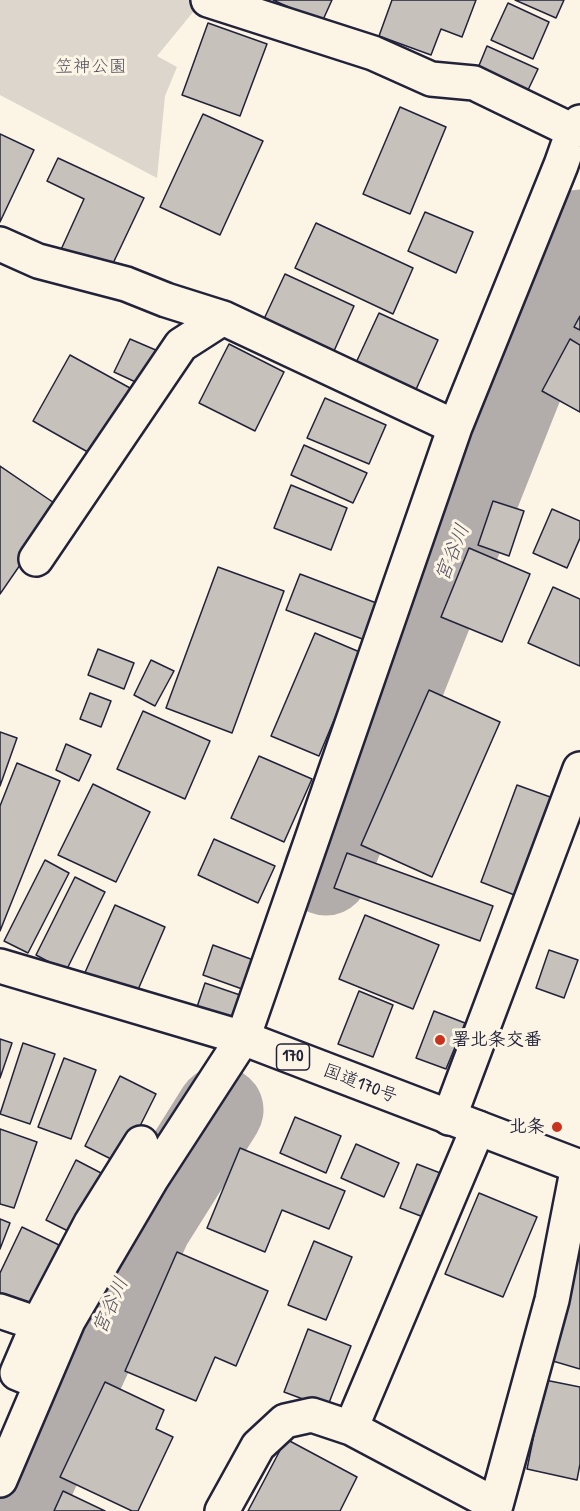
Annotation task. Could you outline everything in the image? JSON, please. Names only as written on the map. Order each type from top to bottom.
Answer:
[{"type":"main road","points":[[0,1480],[74,1311],[152,1178],[243,1038],[455,427],[577,126],[474,83],[431,79],[373,52],[208,0]]},
{"type":"main road","points":[[0,244],[38,261],[126,284],[166,300],[223,318],[455,427]]},
{"type":"main road","points":[[36,559],[181,345],[223,318]]},
{"type":"main road","points":[[351,1428],[464,1123],[580,769]]},
{"type":"main road","name":"国道170号","points":[[0,966],[243,1038],[579,1167]]},
{"type":"main road","points":[[41,1383],[17,1373],[38,1324],[91,1223],[141,1143]]},
{"type":"main road","points":[[222,1511],[258,1446],[285,1421],[312,1415],[351,1428],[496,1505],[552,1300],[579,1167]]},
{"type":"main road","points":[[0,1311],[38,1324]]},
{"type":"green space","name":"笠神公園","points":[[0,0],[203,0],[157,56],[177,67],[165,96],[157,178],[0,95]]},
{"type":"building","points":[[273,0],[332,0],[322,22]]},
{"type":"building","points":[[392,0],[476,0],[462,37],[441,29],[431,55],[379,36]]},
{"type":"building","points":[[515,0],[564,0],[556,18]]},
{"type":"building","points":[[508,3],[549,22],[533,59],[491,40]]},
{"type":"building","points":[[208,23],[267,44],[240,116],[182,95]]},
{"type":"building","points":[[487,46],[538,69],[528,90],[478,68]]},
{"type":"building","points":[[400,107],[446,127],[410,214],[363,194]]},
{"type":"building","points":[[203,114],[263,141],[220,235],[160,207]]},
{"type":"building","points":[[0,134],[34,150],[0,222]]},
{"type":"building","points":[[58,158],[144,198],[107,276],[59,254],[84,199],[47,181]]},
{"type":"building","points":[[425,212],[473,232],[456,273],[408,251]]},
{"type":"building","points":[[316,223],[413,268],[393,314],[295,268]]},
{"type":"building","points":[[285,274],[354,306],[334,351],[264,319]]},
{"type":"building","points":[[379,313],[438,340],[414,394],[354,367]]},
{"type":"building","points":[[580,316],[580,330],[574,327]]},
{"type":"building","points":[[130,339],[158,351],[142,385],[114,372]]},
{"type":"building","points":[[570,339],[580,345],[580,412],[542,391]]},
{"type":"building","points":[[229,344],[284,372],[255,431],[199,403]]},
{"type":"building","points":[[70,355],[130,388],[93,455],[33,421]]},
{"type":"building","points":[[325,398],[386,425],[369,464],[307,438]]},
{"type":"building","points":[[304,445],[367,473],[353,503],[291,475]]},
{"type":"building","points":[[0,466],[60,507],[0,594]]},
{"type":"building","points":[[291,485],[347,508],[331,550],[274,528]]},
{"type":"building","points":[[493,501],[524,511],[509,556],[478,545]]},
{"type":"building","points":[[552,509],[580,521],[580,538],[567,568],[533,553]]},
{"type":"building","points":[[469,548],[530,574],[502,642],[441,617]]},
{"type":"building","points":[[218,567],[284,591],[232,733],[166,708]]},
{"type":"building","points":[[300,574],[379,604],[365,640],[286,610]]},
{"type":"building","points":[[553,587],[580,599],[580,666],[528,643]]},
{"type":"building","points":[[315,633],[362,653],[319,756],[271,736]]},
{"type":"building","points":[[98,649],[134,663],[124,689],[88,675]]},
{"type":"building","points":[[151,660],[174,671],[155,706],[134,695]]},
{"type":"building","points":[[429,690],[500,722],[432,877],[361,845]]},
{"type":"building","points":[[90,693],[111,701],[101,727],[80,719]]},
{"type":"building","points":[[143,711],[210,741],[185,799],[117,769]]},
{"type":"building","points":[[0,732],[17,738],[0,786]]},
{"type":"building","points":[[66,744],[91,755],[79,781],[56,770]]},
{"type":"building","points":[[259,756],[312,779],[284,842],[231,818]]},
{"type":"building","points":[[17,763],[60,781],[0,931],[0,806]]},
{"type":"building","points":[[93,784],[150,812],[116,882],[58,855]]},
{"type":"building","points":[[517,785],[553,798],[517,896],[481,882]]},
{"type":"building","points":[[214,839],[275,866],[258,903],[198,875]]},
{"type":"building","points":[[347,853],[493,906],[480,941],[334,888]]},
{"type":"building","points":[[45,860],[69,873],[28,953],[4,941]]},
{"type":"building","points":[[75,877],[105,892],[66,971],[36,955]]},
{"type":"building","points":[[115,905],[165,927],[134,999],[83,977]]},
{"type":"building","points":[[365,915],[439,945],[413,1009],[339,979]]},
{"type":"building","points":[[213,945],[256,961],[245,990],[203,975]]},
{"type":"building","points":[[549,950],[578,960],[564,998],[536,988]]},
{"type":"building","points":[[205,983],[240,995],[228,1028],[194,1016]]},
{"type":"building","points":[[359,991],[393,1005],[373,1057],[338,1044]]},
{"type":"building","name":"署北条交番","points":[[434,1011],[465,1023],[446,1069],[416,1058]]},
{"type":"building","points":[[0,1039],[12,1043],[0,1078]]},
{"type":"building","points":[[23,1043],[55,1054],[30,1124],[0,1114]]},
{"type":"building","points":[[64,1058],[96,1070],[71,1139],[38,1127]]},
{"type":"building","points":[[120,1076],[156,1094],[121,1164],[85,1146]]},
{"type":"building","points":[[295,1117],[341,1136],[326,1173],[280,1153]]},
{"type":"building","points":[[0,1129],[37,1142],[14,1208],[0,1204]]},
{"type":"building","points":[[356,1144],[399,1163],[384,1197],[341,1178]]},
{"type":"building","points":[[240,1148],[345,1191],[329,1229],[282,1210],[265,1252],[207,1228]]},
{"type":"building","points":[[76,1160],[105,1175],[74,1234],[46,1220]]},
{"type":"building","points":[[417,1164],[448,1176],[431,1220],[400,1208]]},
{"type":"building","points":[[479,1193],[537,1217],[503,1297],[445,1274]]},
{"type":"building","points":[[0,1219],[10,1223],[0,1249]]},
{"type":"building","points":[[22,1227],[59,1245],[29,1307],[0,1293],[0,1273]]},
{"type":"building","points":[[314,1241],[352,1257],[326,1320],[288,1305]]},
{"type":"building","points":[[580,1245],[580,1369],[546,1359]]},
{"type":"building","points":[[177,1252],[268,1291],[236,1366],[215,1357],[196,1401],[125,1371]]},
{"type":"building","points":[[308,1329],[351,1346],[327,1408],[284,1392]]},
{"type":"building","points":[[545,1380],[580,1387],[580,1464],[577,1480],[527,1469]]},
{"type":"building","points":[[105,1382],[164,1410],[156,1429],[173,1437],[138,1511],[132,1511],[60,1477]]},
{"type":"building","points":[[286,1439],[357,1477],[340,1511],[248,1511]]},
{"type":"building","points":[[63,1491],[105,1511],[54,1511]]},
{"type":"waterway","name":"宮谷川","points":[[326,872],[580,233]]},
{"type":"waterway","name":"宮谷川","points":[[17,1511],[149,1223],[220,1110]]},
{"type":"place","name":"署北条交番","points":[[440,1040]]},
{"type":"place","name":"北条","points":[[557,1127]]}]
